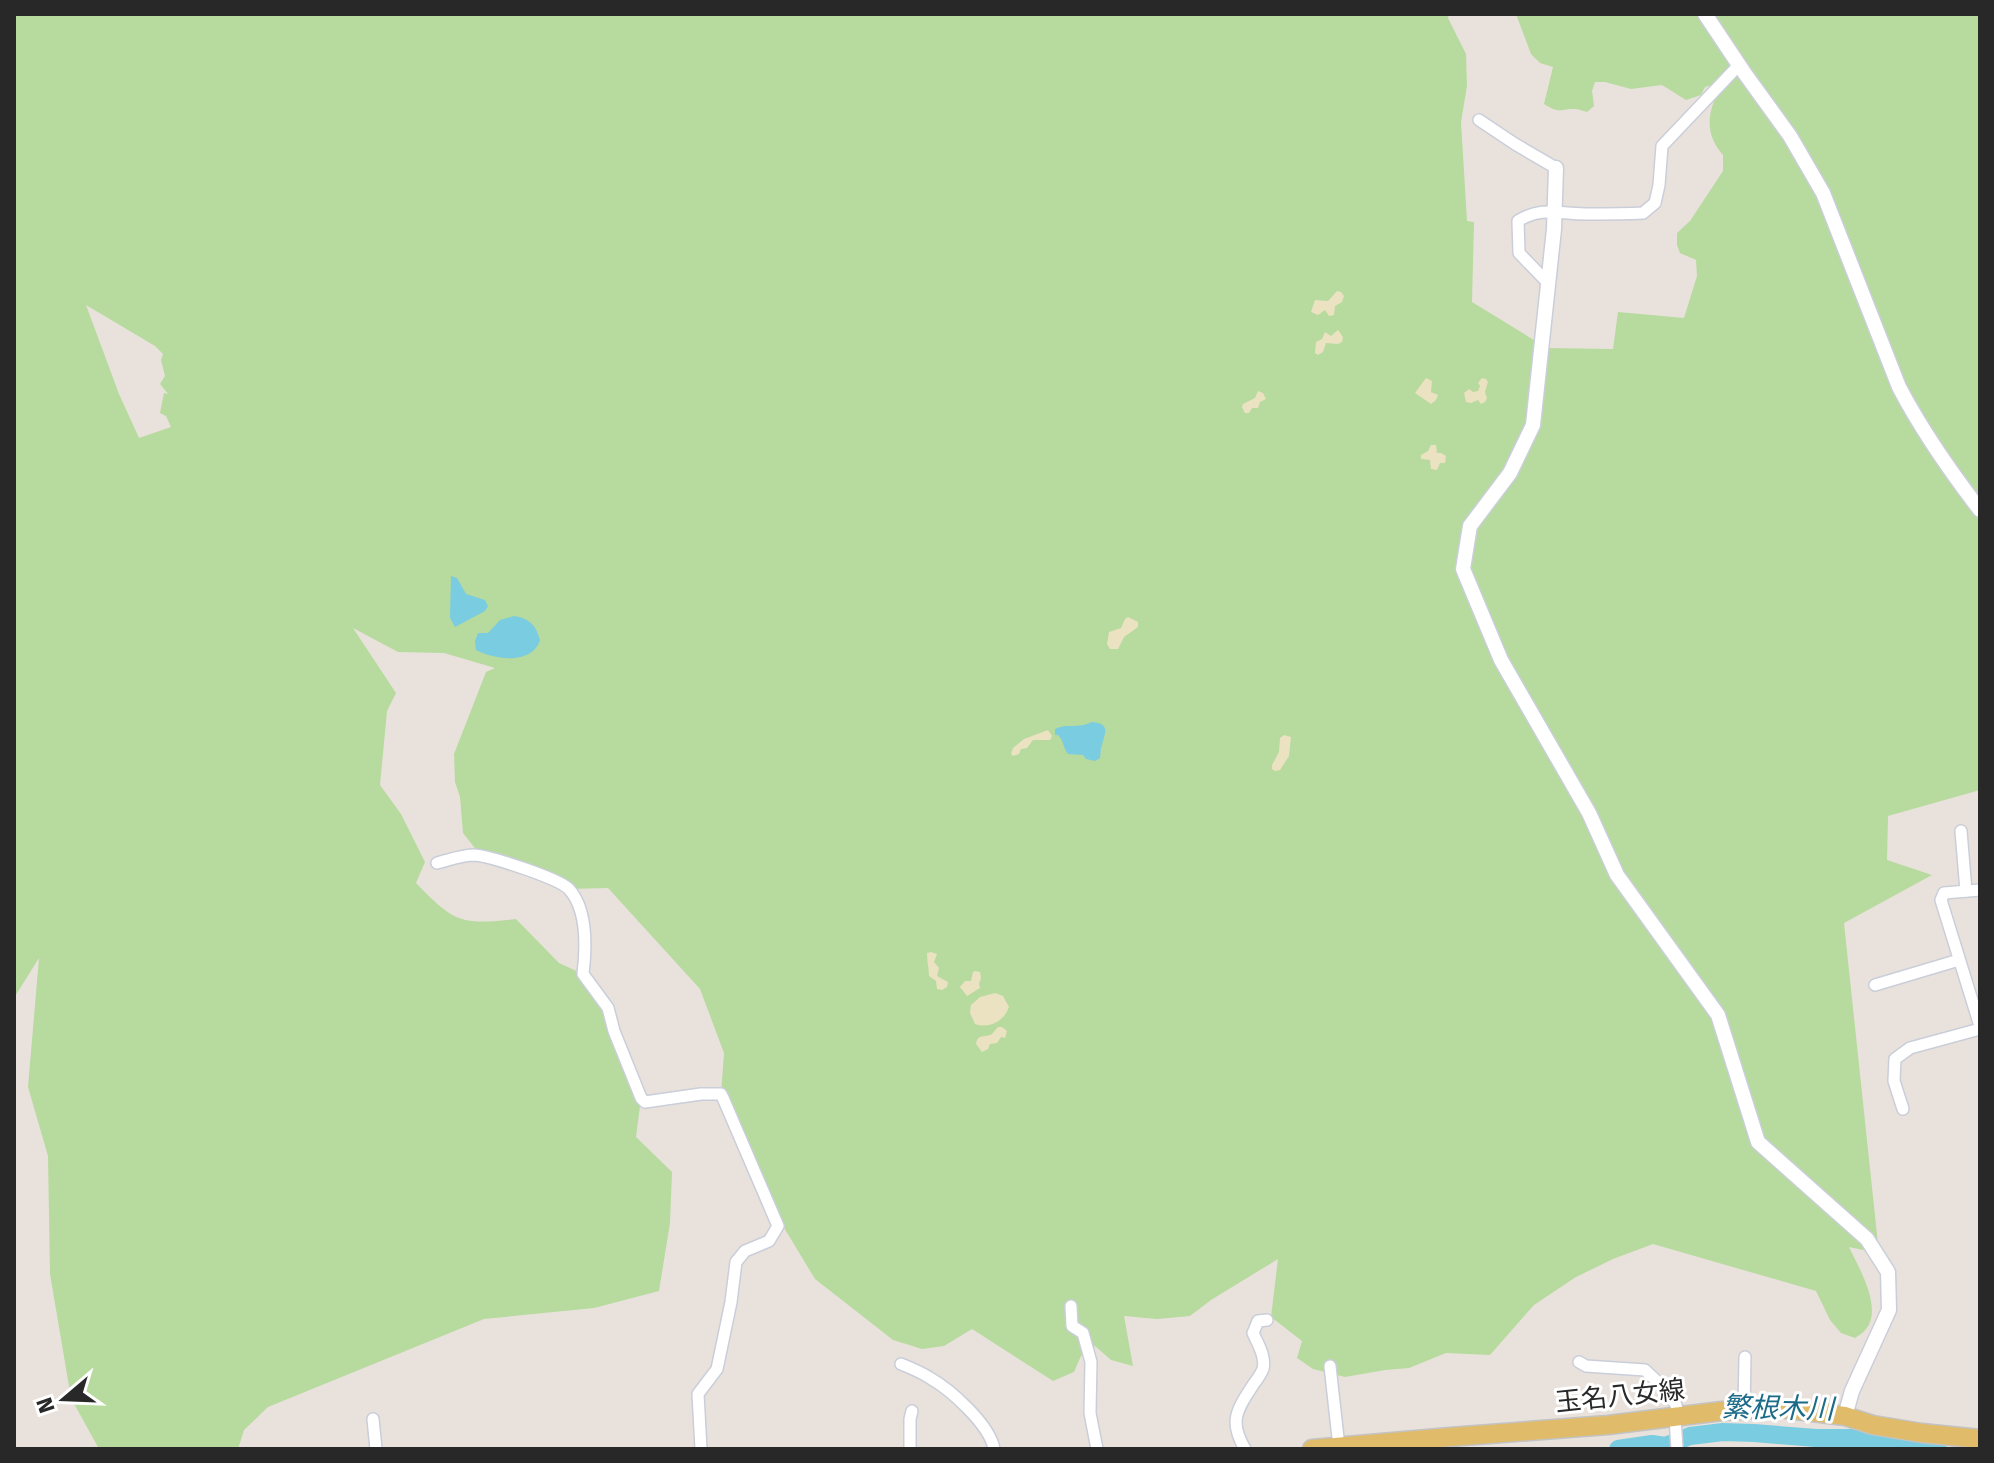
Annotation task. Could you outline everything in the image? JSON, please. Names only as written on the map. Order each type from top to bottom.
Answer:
[{"type":"main road","name":"玉名八女線","points":[[1312,1449],[1450,1442],[1676,1421],[1722,1411],[1780,1408],[1845,1416],[1873,1425],[1922,1433],[1980,1439]]},
{"type":"street","points":[[1705,14],[1790,136],[1823,193],[1899,387],[1913,415],[1980,510]]},
{"type":"street","points":[[1548,283],[1519,253],[1518,221],[1531,213],[1554,211],[1580,214],[1643,213],[1655,203],[1662,146],[1739,65]]},
{"type":"street","points":[[1479,120],[1556,168],[1533,425],[1510,473],[1470,526],[1463,569],[1501,660],[1589,813],[1617,875],[1718,1015],[1758,1142],[1867,1239],[1888,1272],[1889,1310],[1852,1391],[1845,1416]]},
{"type":"street","points":[[1961,831],[1966,891]]},
{"type":"street","points":[[437,863],[466,855],[480,855],[545,876],[568,889],[579,907],[586,941],[583,974],[608,1008],[641,1098],[645,1102],[721,1094],[723,1098],[778,1226],[769,1241],[745,1251],[736,1262],[717,1369],[698,1394],[701,1449]]},
{"type":"street","points":[[1903,1109],[1894,1081],[1895,1059],[1910,1048],[1980,1027],[1941,900],[1944,893],[1980,890]]},
{"type":"street","points":[[1875,985],[1959,960]]},
{"type":"street","points":[[1071,1306],[1072,1326],[1083,1333],[1091,1362],[1090,1413],[1097,1449]]},
{"type":"street","points":[[1245,1449],[1237,1436],[1235,1424],[1247,1394],[1263,1370],[1263,1355],[1253,1333],[1258,1321],[1267,1320]]},
{"type":"street","points":[[1744,1410],[1745,1357]]},
{"type":"street","points":[[1579,1362],[1586,1366],[1645,1370],[1676,1405],[1677,1449]]},
{"type":"street","points":[[901,1364],[933,1379],[954,1396],[983,1425],[994,1449]]},
{"type":"street","points":[[1330,1366],[1339,1447]]},
{"type":"street","points":[[910,1449],[912,1411]]},
{"type":"street","points":[[373,1419],[376,1449]]},
{"type":"green space","points":[[14,14],[1449,14],[1448,18],[1466,54],[1467,86],[1461,122],[1467,221],[1474,222],[1472,302],[1547,348],[1613,349],[1618,312],[1684,318],[1697,276],[1696,260],[1680,253],[1677,233],[1690,221],[1723,171],[1723,155],[1710,130],[1710,114],[1721,87],[1716,84],[1705,87],[1701,95],[1686,100],[1662,85],[1631,89],[1595,82],[1592,91],[1594,106],[1587,112],[1554,109],[1544,104],[1553,67],[1540,63],[1531,54],[1516,14],[1980,14],[1980,790],[1888,816],[1887,860],[1932,875],[1844,923],[1878,1244],[1863,1250],[1849,1247],[1868,1288],[1872,1310],[1866,1329],[1855,1338],[1841,1333],[1830,1320],[1816,1291],[1653,1244],[1576,1277],[1534,1305],[1490,1355],[1446,1353],[1409,1368],[1345,1377],[1313,1369],[1297,1358],[1302,1341],[1271,1317],[1278,1259],[1190,1316],[1157,1319],[1124,1316],[1133,1366],[1111,1360],[1095,1346],[1081,1356],[1074,1372],[1053,1381],[972,1329],[944,1346],[922,1349],[893,1340],[815,1279],[763,1193],[721,1094],[724,1053],[700,989],[608,888],[568,889],[478,852],[463,833],[454,754],[486,672],[495,668],[444,653],[398,652],[353,628],[396,693],[387,711],[380,785],[401,814],[425,862],[416,883],[450,914],[460,918],[482,922],[516,919],[559,963],[583,974],[608,1008],[641,1098],[636,1137],[672,1172],[670,1223],[659,1291],[594,1308],[484,1319],[268,1407],[244,1430],[238,1449],[99,1449],[71,1398],[50,1274],[48,1156],[28,1087],[39,958],[14,998]],"holes":[[[86,305],[155,346],[163,354],[161,360],[165,376],[160,384],[168,394],[164,393],[160,413],[166,416],[171,427],[139,438]]]},
{"type":"sand","points":[[1337,291],[1344,296],[1342,302],[1335,306],[1334,315],[1329,316],[1325,310],[1318,315],[1311,312],[1315,300],[1328,301]]},
{"type":"sand","points":[[1338,330],[1343,337],[1342,342],[1326,343],[1323,352],[1315,353],[1316,342],[1322,339],[1325,332],[1331,336]]},
{"type":"sand","points":[[1426,378],[1432,381],[1431,392],[1438,395],[1431,404],[1415,393]]},
{"type":"sand","points":[[1482,378],[1488,382],[1485,402],[1466,402],[1464,393],[1469,389],[1478,391]]},
{"type":"sand","points":[[1258,391],[1266,399],[1260,402],[1258,408],[1245,413],[1243,404],[1255,398]]},
{"type":"sand","points":[[1431,445],[1436,445],[1437,453],[1446,456],[1445,463],[1440,463],[1437,470],[1431,469],[1430,460],[1421,459]]},
{"type":"sand","points":[[1128,617],[1138,622],[1138,627],[1124,637],[1118,649],[1110,649],[1107,644],[1109,632],[1121,628]]},
{"type":"sand","points":[[1048,730],[1052,736],[1050,740],[1033,740],[1019,754],[1011,754],[1013,748],[1024,739]]},
{"type":"sand","points":[[1284,735],[1291,737],[1289,756],[1280,770],[1275,771],[1272,765],[1279,752],[1280,738]]},
{"type":"sand","points":[[927,953],[937,954],[934,962],[939,968],[937,976],[948,982],[942,990],[937,989],[936,981],[929,976]]},
{"type":"sand","points":[[975,971],[980,972],[980,988],[967,996],[960,987],[965,981],[971,981]]},
{"type":"sand","points":[[995,993],[1003,996],[1009,1007],[1007,1012],[991,1025],[975,1024],[970,1013],[971,1005],[980,997]]},
{"type":"sand","points":[[998,1027],[1007,1031],[1005,1038],[1001,1037],[982,1052],[976,1044],[978,1038],[992,1034]]},
{"type":"water","points":[[451,576],[457,578],[466,594],[485,600],[488,606],[485,611],[455,627],[450,618]]},
{"type":"water","points":[[514,616],[524,618],[534,626],[540,640],[536,648],[529,654],[512,658],[476,650],[478,633],[488,633],[500,620]]},
{"type":"water","points":[[1092,722],[1102,725],[1105,730],[1100,758],[1095,761],[1083,755],[1068,754],[1060,737],[1055,735],[1055,729]]},
{"type":"waterway","name":"繁根木川","points":[[1618,1449],[1652,1444],[1665,1446],[1690,1436],[1723,1432],[1867,1438],[1938,1449]]}]
